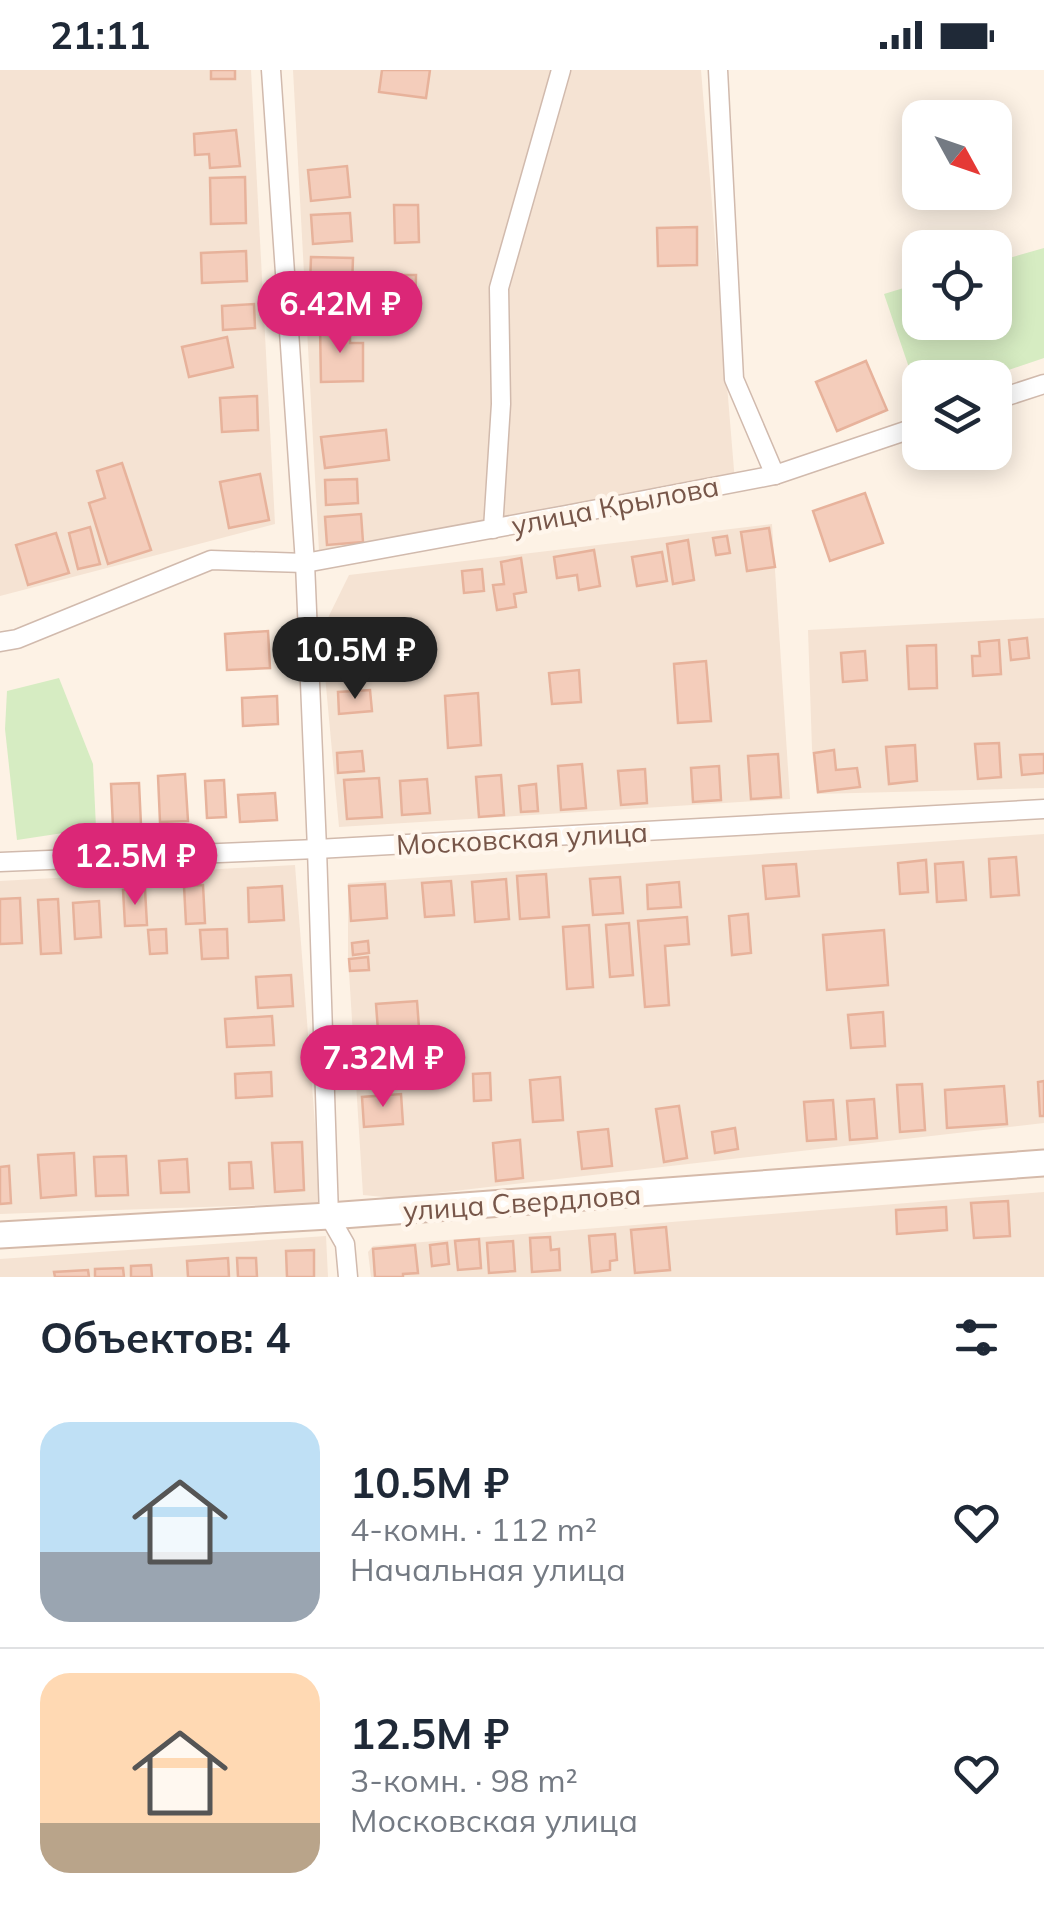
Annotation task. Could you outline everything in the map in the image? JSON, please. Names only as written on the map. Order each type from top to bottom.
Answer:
[{"type":"main road","name":"улица Свердлова","points":[[0,1234],[329,1216],[1044,1163]]},
{"type":"street","points":[[271,70],[305,563],[329,1216],[345,1244],[348,1277]]},
{"type":"street","points":[[492,528],[501,404],[499,288],[562,70]]},
{"type":"street","points":[[718,70],[734,379],[774,475]]},
{"type":"street","points":[[1012,394],[1044,384]]},
{"type":"street","name":"улица Крылова","points":[[0,642],[17,639],[211,560],[305,563],[774,475],[902,432]]},
{"type":"street","name":"Московская улица","points":[[0,862],[318,850],[1044,809]]},
{"type":"shaded area","points":[[0,70],[251,70],[275,524],[0,596]]},
{"type":"shaded area","points":[[293,70],[701,70],[735,482],[319,551]]},
{"type":"shaded area","points":[[772,524],[790,799],[339,827],[321,632],[349,575]]},
{"type":"shaded area","points":[[1044,618],[1044,788],[817,794],[808,630]]},
{"type":"shaded area","points":[[1044,834],[1044,1123],[394,1198],[363,1195],[348,956],[348,883]]},
{"type":"shaded area","points":[[295,865],[321,1203],[0,1214],[0,881]]},
{"type":"shaded area","points":[[1044,1192],[1044,1277],[371,1277],[368,1252],[373,1246]]},
{"type":"shaded area","points":[[326,1236],[328,1277],[0,1277],[0,1259]]},
{"type":"green space","points":[[1044,248],[1044,358],[1012,369],[1012,360],[906,360],[884,294],[902,288],[902,340],[1012,340],[1012,257]]},
{"type":"green space","points":[[59,678],[93,764],[96,828],[17,840],[5,729],[7,691]]},
{"type":"building","points":[[211,70],[235,70],[235,79],[211,79]]},
{"type":"building","points":[[382,70],[430,70],[426,98],[379,92]]},
{"type":"building","points":[[236,130],[240,166],[210,168],[209,154],[195,155],[194,134]]},
{"type":"building","points":[[347,166],[350,197],[311,201],[308,170]]},
{"type":"building","points":[[245,177],[246,223],[211,224],[210,178]]},
{"type":"building","points":[[394,205],[418,205],[419,242],[395,243]]},
{"type":"building","points":[[350,213],[352,241],[313,244],[311,215]]},
{"type":"building","points":[[697,227],[697,265],[658,266],[657,228]]},
{"type":"building","points":[[246,251],[247,281],[202,283],[201,253]]},
{"type":"building","points":[[311,257],[353,258],[352,287],[310,286]]},
{"type":"building","points":[[395,275],[416,275],[415,313],[394,313]]},
{"type":"building","points":[[254,304],[255,328],[223,330],[222,306]]},
{"type":"building","points":[[320,326],[350,326],[350,343],[363,343],[363,381],[321,382]]},
{"type":"building","points":[[227,337],[233,367],[189,377],[182,347]]},
{"type":"building","points":[[866,361],[887,410],[837,431],[816,382]]},
{"type":"building","points":[[257,396],[258,430],[222,432],[220,398]]},
{"type":"building","points":[[386,430],[389,460],[325,468],[321,437]]},
{"type":"building","points":[[122,463],[151,550],[108,564],[89,503],[105,498],[97,471]]},
{"type":"building","points":[[260,474],[269,520],[229,528],[220,482]]},
{"type":"building","points":[[357,479],[358,503],[326,505],[325,480]]},
{"type":"building","points":[[865,493],[883,543],[830,561],[813,511]]},
{"type":"building","points":[[361,514],[363,542],[327,545],[325,517]]},
{"type":"building","points":[[90,527],[100,564],[78,569],[69,533]]},
{"type":"building","points":[[769,528],[775,567],[747,571],[741,532]]},
{"type":"building","points":[[56,533],[69,573],[28,585],[16,545]]},
{"type":"building","points":[[727,536],[730,553],[716,555],[713,538]]},
{"type":"building","points":[[688,540],[694,580],[673,584],[667,544]]},
{"type":"building","points":[[594,550],[600,586],[579,590],[577,575],[557,578],[554,557]]},
{"type":"building","points":[[662,552],[667,581],[637,586],[632,557]]},
{"type":"building","points":[[521,558],[526,592],[514,594],[516,607],[497,610],[493,585],[504,584],[501,562]]},
{"type":"building","points":[[482,569],[484,591],[464,593],[462,571]]},
{"type":"building","points":[[268,631],[270,668],[227,670],[225,634]]},
{"type":"building","points":[[1027,638],[1029,658],[1011,660],[1009,640]]},
{"type":"building","points":[[999,640],[1001,674],[973,676],[972,656],[980,656],[979,642]]},
{"type":"building","points":[[936,645],[937,688],[909,689],[907,646]]},
{"type":"building","points":[[865,651],[867,680],[843,682],[841,653]]},
{"type":"building","points":[[706,661],[711,721],[678,723],[674,664]]},
{"type":"building","points":[[579,670],[581,702],[552,704],[549,673]]},
{"type":"building","points":[[370,690],[372,711],[339,714],[338,692]]},
{"type":"building","points":[[478,693],[481,745],[448,748],[445,696]]},
{"type":"building","points":[[277,696],[278,724],[243,726],[242,698]]},
{"type":"building","points":[[999,743],[1001,777],[978,779],[975,744]]},
{"type":"building","points":[[915,745],[917,781],[889,784],[886,747]]},
{"type":"building","points":[[834,750],[836,770],[857,768],[860,787],[818,792],[814,753]]},
{"type":"building","points":[[362,751],[364,771],[338,773],[337,753]]},
{"type":"building","points":[[778,754],[781,797],[751,799],[748,756]]},
{"type":"building","points":[[1044,754],[1044,773],[1022,775],[1020,755]]},
{"type":"building","points":[[582,764],[586,808],[561,810],[558,766]]},
{"type":"building","points":[[719,766],[721,800],[693,802],[691,768]]},
{"type":"building","points":[[645,769],[647,803],[621,805],[618,771]]},
{"type":"building","points":[[185,774],[188,821],[160,822],[158,776]]},
{"type":"building","points":[[501,775],[504,815],[479,817],[476,777]]},
{"type":"building","points":[[379,778],[382,817],[347,819],[344,780]]},
{"type":"building","points":[[427,779],[430,813],[402,815],[400,781]]},
{"type":"building","points":[[224,780],[226,817],[207,818],[205,781]]},
{"type":"building","points":[[139,783],[141,825],[113,827],[111,784]]},
{"type":"building","points":[[536,784],[538,811],[521,812],[519,786]]},
{"type":"building","points":[[275,793],[277,820],[240,822],[238,795]]},
{"type":"building","points":[[1016,857],[1019,895],[991,897],[989,859]]},
{"type":"building","points":[[926,860],[928,892],[900,894],[898,863]]},
{"type":"building","points":[[963,862],[966,900],[937,902],[935,864]]},
{"type":"building","points":[[796,864],[799,896],[766,899],[763,866]]},
{"type":"building","points":[[546,874],[549,917],[520,919],[517,876]]},
{"type":"building","points":[[620,877],[623,913],[593,915],[590,879]]},
{"type":"building","points":[[506,879],[509,919],[475,922],[472,882]]},
{"type":"building","points":[[451,881],[454,915],[425,917],[422,883]]},
{"type":"building","points":[[679,882],[681,907],[648,909],[647,885]]},
{"type":"building","points":[[385,884],[387,918],[351,921],[349,886]]},
{"type":"building","points":[[203,885],[205,923],[186,924],[184,886]]},
{"type":"building","points":[[282,886],[284,920],[249,922],[248,888]]},
{"type":"building","points":[[145,889],[147,925],[125,926],[123,890]]},
{"type":"building","points":[[20,898],[22,943],[0,944],[0,899]]},
{"type":"building","points":[[58,899],[61,953],[41,954],[38,900]]},
{"type":"building","points":[[99,901],[101,937],[75,939],[73,903]]},
{"type":"building","points":[[748,914],[751,953],[732,955],[729,916]]},
{"type":"building","points":[[687,917],[689,944],[665,946],[669,1005],[645,1007],[638,921]]},
{"type":"building","points":[[629,923],[633,975],[610,977],[606,925]]},
{"type":"building","points":[[589,925],[593,987],[567,989],[563,927]]},
{"type":"building","points":[[166,929],[167,953],[150,954],[148,930]]},
{"type":"building","points":[[227,929],[228,958],[202,959],[200,930]]},
{"type":"building","points":[[884,930],[888,985],[827,990],[823,935]]},
{"type":"building","points":[[368,941],[369,953],[353,955],[352,943]]},
{"type":"building","points":[[368,957],[369,970],[350,971],[349,959]]},
{"type":"building","points":[[291,975],[293,1006],[258,1008],[256,977]]},
{"type":"building","points":[[417,1001],[419,1028],[378,1031],[376,1004]]},
{"type":"building","points":[[883,1012],[885,1046],[851,1048],[848,1015]]},
{"type":"building","points":[[272,1016],[274,1045],[227,1047],[225,1019]]},
{"type":"building","points":[[379,1049],[380,1064],[359,1066],[358,1050]]},
{"type":"building","points":[[271,1072],[272,1096],[236,1098],[235,1074]]},
{"type":"building","points":[[490,1073],[491,1100],[474,1101],[473,1074]]},
{"type":"building","points":[[560,1077],[563,1120],[533,1122],[530,1080]]},
{"type":"building","points":[[1044,1081],[1044,1116],[1040,1116],[1038,1082]]},
{"type":"building","points":[[922,1084],[925,1130],[900,1132],[897,1085]]},
{"type":"building","points":[[1004,1086],[1007,1124],[947,1128],[945,1090]]},
{"type":"building","points":[[401,1094],[403,1124],[364,1127],[362,1097]]},
{"type":"building","points":[[874,1099],[877,1138],[850,1140],[847,1101]]},
{"type":"building","points":[[833,1100],[836,1139],[807,1141],[804,1102]]},
{"type":"building","points":[[679,1106],[687,1158],[664,1162],[656,1109]]},
{"type":"building","points":[[735,1128],[738,1149],[715,1153],[712,1132]]},
{"type":"building","points":[[608,1129],[612,1166],[582,1169],[578,1132]]},
{"type":"building","points":[[520,1140],[523,1178],[496,1181],[493,1143]]},
{"type":"building","points":[[302,1142],[304,1190],[275,1192],[272,1143]]},
{"type":"building","points":[[74,1153],[76,1195],[41,1198],[38,1155]]},
{"type":"building","points":[[126,1156],[128,1195],[96,1196],[94,1157]]},
{"type":"building","points":[[187,1159],[189,1192],[161,1193],[159,1161]]},
{"type":"building","points":[[251,1162],[253,1188],[230,1189],[229,1163]]},
{"type":"building","points":[[9,1166],[11,1203],[0,1204],[0,1167]]},
{"type":"building","points":[[1008,1201],[1010,1236],[974,1238],[971,1203]]},
{"type":"building","points":[[946,1207],[947,1230],[897,1234],[896,1210]]},
{"type":"building","points":[[666,1227],[670,1270],[635,1273],[631,1230]]},
{"type":"building","points":[[615,1234],[617,1260],[610,1261],[610,1270],[592,1272],[589,1236]]},
{"type":"building","points":[[550,1237],[551,1250],[559,1249],[560,1270],[532,1272],[530,1238]]},
{"type":"building","points":[[479,1239],[481,1268],[458,1270],[455,1241]]},
{"type":"building","points":[[513,1241],[515,1271],[489,1273],[487,1243]]},
{"type":"building","points":[[447,1243],[449,1264],[432,1266],[430,1245]]},
{"type":"building","points":[[415,1245],[418,1273],[375,1277],[373,1249]]},
{"type":"building","points":[[314,1250],[314,1277],[287,1277],[286,1251]]},
{"type":"building","points":[[228,1258],[229,1277],[188,1277],[187,1261]]},
{"type":"building","points":[[237,1258],[256,1258],[257,1277],[238,1277]]},
{"type":"building","points":[[151,1265],[152,1277],[131,1277],[131,1266]]},
{"type":"building","points":[[123,1268],[124,1277],[95,1277],[95,1269]]},
{"type":"building","points":[[88,1270],[89,1277],[55,1277],[54,1272]]}]
